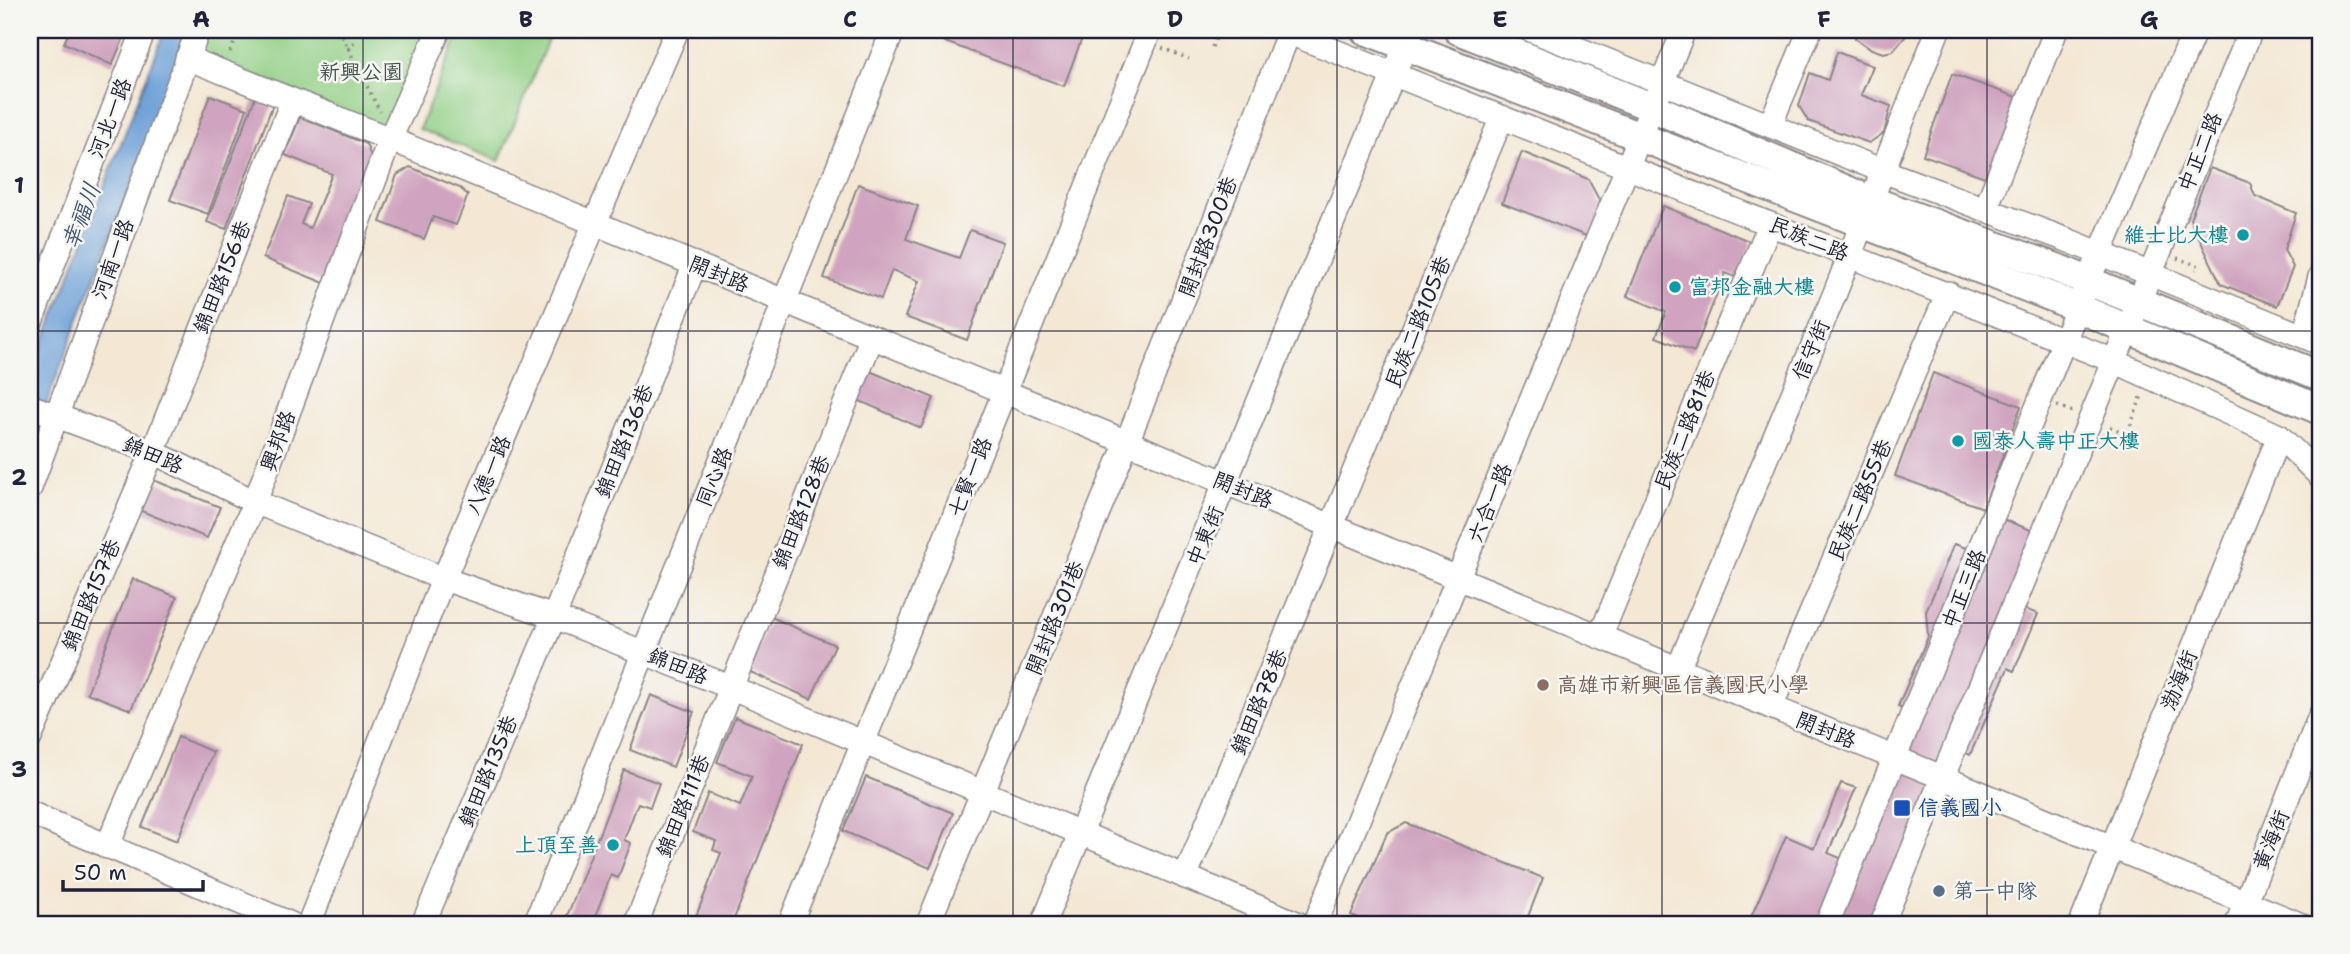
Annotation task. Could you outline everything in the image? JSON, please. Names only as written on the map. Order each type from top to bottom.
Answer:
[{"type":"main road","name":"民族二路","points":[[1365,30],[1409,38],[1641,137],[2088,282],[2133,315],[2320,410]]},
{"type":"main road","name":"民族二路","points":[[1458,30],[1654,108],[1867,212],[2078,307],[2133,315],[2320,376]]},
{"type":"street","name":"河北一路","points":[[30,324],[144,30]]},
{"type":"street","name":"河南一路","points":[[30,488],[43,411],[198,30]]},
{"type":"street","name":"興邦路","points":[[107,847],[255,502],[390,139],[439,30]]},
{"type":"street","name":"八德一路","points":[[309,924],[444,579],[677,30]]},
{"type":"street","name":"同心路","points":[[535,924],[893,30]]},
{"type":"street","name":"七賢一路","points":[[790,924],[1150,30]]},
{"type":"street","name":"六合一路","points":[[1315,924],[1684,30]]},
{"type":"street","points":[[1770,123],[1810,30]]},
{"type":"street","name":"信守街","points":[[1678,669],[1850,256],[1938,30]]},
{"type":"street","points":[[1986,208],[2056,30]]},
{"type":"street","points":[[2100,253],[2195,30]]},
{"type":"street","name":"中正二路","points":[[2150,275],[2251,30]]},
{"type":"street","name":"民族二路","points":[[1286,31],[2114,361],[2279,436],[2320,476]]},
{"type":"street","name":"開封路300巷","points":[[1127,442],[1286,31]]},
{"type":"street","points":[[1538,31],[1883,171],[1986,208],[2312,339],[2320,277]]},
{"type":"street","name":"中東街","points":[[1043,924],[1409,38]]},
{"type":"street","name":"開封路","points":[[187,58],[695,264],[2299,924]]},
{"type":"street","name":"錦田路156巷","points":[[153,452],[292,102]]},
{"type":"street","name":"民族二路105巷","points":[[1333,527],[1502,117]]},
{"type":"street","name":"民族二路81巷","points":[[1600,637],[1770,223]]},
{"type":"street","name":"中正三路","points":[[1827,924],[2100,253]]},
{"type":"street","name":"錦田路136巷","points":[[554,617],[695,264]]},
{"type":"street","points":[[1882,924],[2150,275]]},
{"type":"street","name":"民族二路55巷","points":[[1771,707],[1948,293]]},
{"type":"street","name":"錦田路128巷","points":[[730,687],[872,337]]},
{"type":"street","name":"錦田路","points":[[43,411],[153,452],[255,502],[444,579],[554,617],[730,687],[862,745],[1298,924]]},
{"type":"street","name":"渤海街","points":[[2081,924],[2279,436]]},
{"type":"street","name":"開封路301巷","points":[[928,924],[1127,442]]},
{"type":"street","name":"錦田路157巷","points":[[30,738],[153,452]]},
{"type":"street","name":"錦田路78巷","points":[[1185,877],[1333,527]]},
{"type":"street","name":"錦田路135巷","points":[[423,924],[554,617]]},
{"type":"street","name":"錦田路111巷","points":[[636,924],[730,687]]},
{"type":"street","name":"黃海街","points":[[2237,924],[2320,716]]},
{"type":"street","points":[[30,813],[291,924]]},
{"type":"path","points":[[230,30],[302,30]]},
{"type":"path","points":[[339,30],[382,116]]},
{"type":"path","points":[[1212,47],[1219,30]]},
{"type":"path","points":[[230,52],[239,32]]},
{"type":"path","points":[[348,49],[356,40]]},
{"type":"green space","name":"新興公園","points":[[204,30],[427,30],[385,128],[195,52]]},
{"type":"green space","points":[[460,30],[552,30],[499,161],[419,129]]},
{"type":"water","name":"幸福川","points":[[165,30],[190,30],[30,446],[30,378]]},
{"type":"building","points":[[70,30],[127,30],[112,65],[64,43]]},
{"type":"building","points":[[949,30],[1085,30],[1064,86],[945,42]]},
{"type":"building","points":[[1856,30],[1911,30],[1893,51],[1883,53],[1869,48],[1855,38]]},
{"type":"building","points":[[1837,52],[1873,66],[1861,95],[1891,106],[1884,133],[1869,143],[1808,121],[1799,106],[1810,73],[1828,80]]},
{"type":"building","points":[[1952,74],[2025,100],[1996,181],[1923,155]]},
{"type":"building","points":[[210,95],[247,109],[208,214],[170,200]]},
{"type":"building","points":[[255,98],[273,104],[226,229],[207,222]]},
{"type":"building","points":[[300,117],[366,144],[373,162],[324,283],[263,258],[288,196],[309,204],[301,224],[310,228],[332,174],[285,155]]},
{"type":"building","points":[[1522,152],[1588,179],[1603,207],[1591,238],[1502,203]]},
{"type":"building","points":[[410,167],[460,188],[468,195],[456,225],[433,217],[424,239],[380,222],[397,175]]},
{"type":"building","name":"維士比大樓","points":[[2210,168],[2250,183],[2255,196],[2296,213],[2284,250],[2293,267],[2277,306],[2221,284],[2190,219]]},
{"type":"building","points":[[858,184],[918,206],[906,239],[959,258],[970,230],[1003,242],[967,340],[905,317],[919,281],[892,270],[881,299],[824,278]]},
{"type":"building","name":"富邦金融大樓","points":[[1663,206],[1752,242],[1738,278],[1725,273],[1694,352],[1656,337],[1666,312],[1627,296]]},
{"type":"building","points":[[865,369],[934,398],[921,428],[853,398]]},
{"type":"building","name":"國泰人壽中正大樓","points":[[1933,373],[2021,406],[1983,508],[1895,476]]},
{"type":"building","points":[[151,479],[220,507],[207,538],[139,510]]},
{"type":"building","points":[[1991,515],[2047,536],[1996,641],[2010,646],[2025,609],[2038,614],[2014,671],[2008,668],[1970,755],[1951,746],[1878,924],[1748,924],[1786,836],[1814,848],[1841,783],[1856,788],[1828,853],[1857,865],[1919,715],[1898,706],[1928,637],[1926,612],[1954,544],[1973,550]]},
{"type":"building","points":[[133,579],[177,597],[131,710],[87,693]]},
{"type":"building","points":[[771,617],[835,645],[811,699],[748,671]]},
{"type":"building","points":[[651,695],[694,712],[673,767],[630,750]]},
{"type":"building","points":[[735,717],[803,744],[732,924],[693,924],[721,853],[713,850],[716,841],[693,832],[708,793],[740,806],[752,776],[717,762]]},
{"type":"building","points":[[178,737],[213,752],[177,841],[142,827]]},
{"type":"building","name":"上頂至善","points":[[624,770],[659,783],[650,807],[638,803],[624,840],[631,843],[618,878],[611,875],[596,914],[606,918],[603,924],[564,924]]},
{"type":"building","points":[[866,777],[953,813],[930,868],[843,831]]},
{"type":"building","points":[[1406,823],[1543,878],[1525,924],[1373,924],[1351,915],[1387,833]]},
{"type":"place","name":"維士比大樓","points":[[2243,235]]},
{"type":"place","name":"富邦金融大樓","points":[[1675,287]]},
{"type":"place","name":"國泰人壽中正大樓","points":[[1958,441]]},
{"type":"place","name":"高雄市新興區信義國民小學","points":[[1543,685]]},
{"type":"place","name":"信義國小","points":[[1902,808]]},
{"type":"place","name":"上頂至善","points":[[613,845]]},
{"type":"place","name":"第一中隊","points":[[1939,891]]}]
